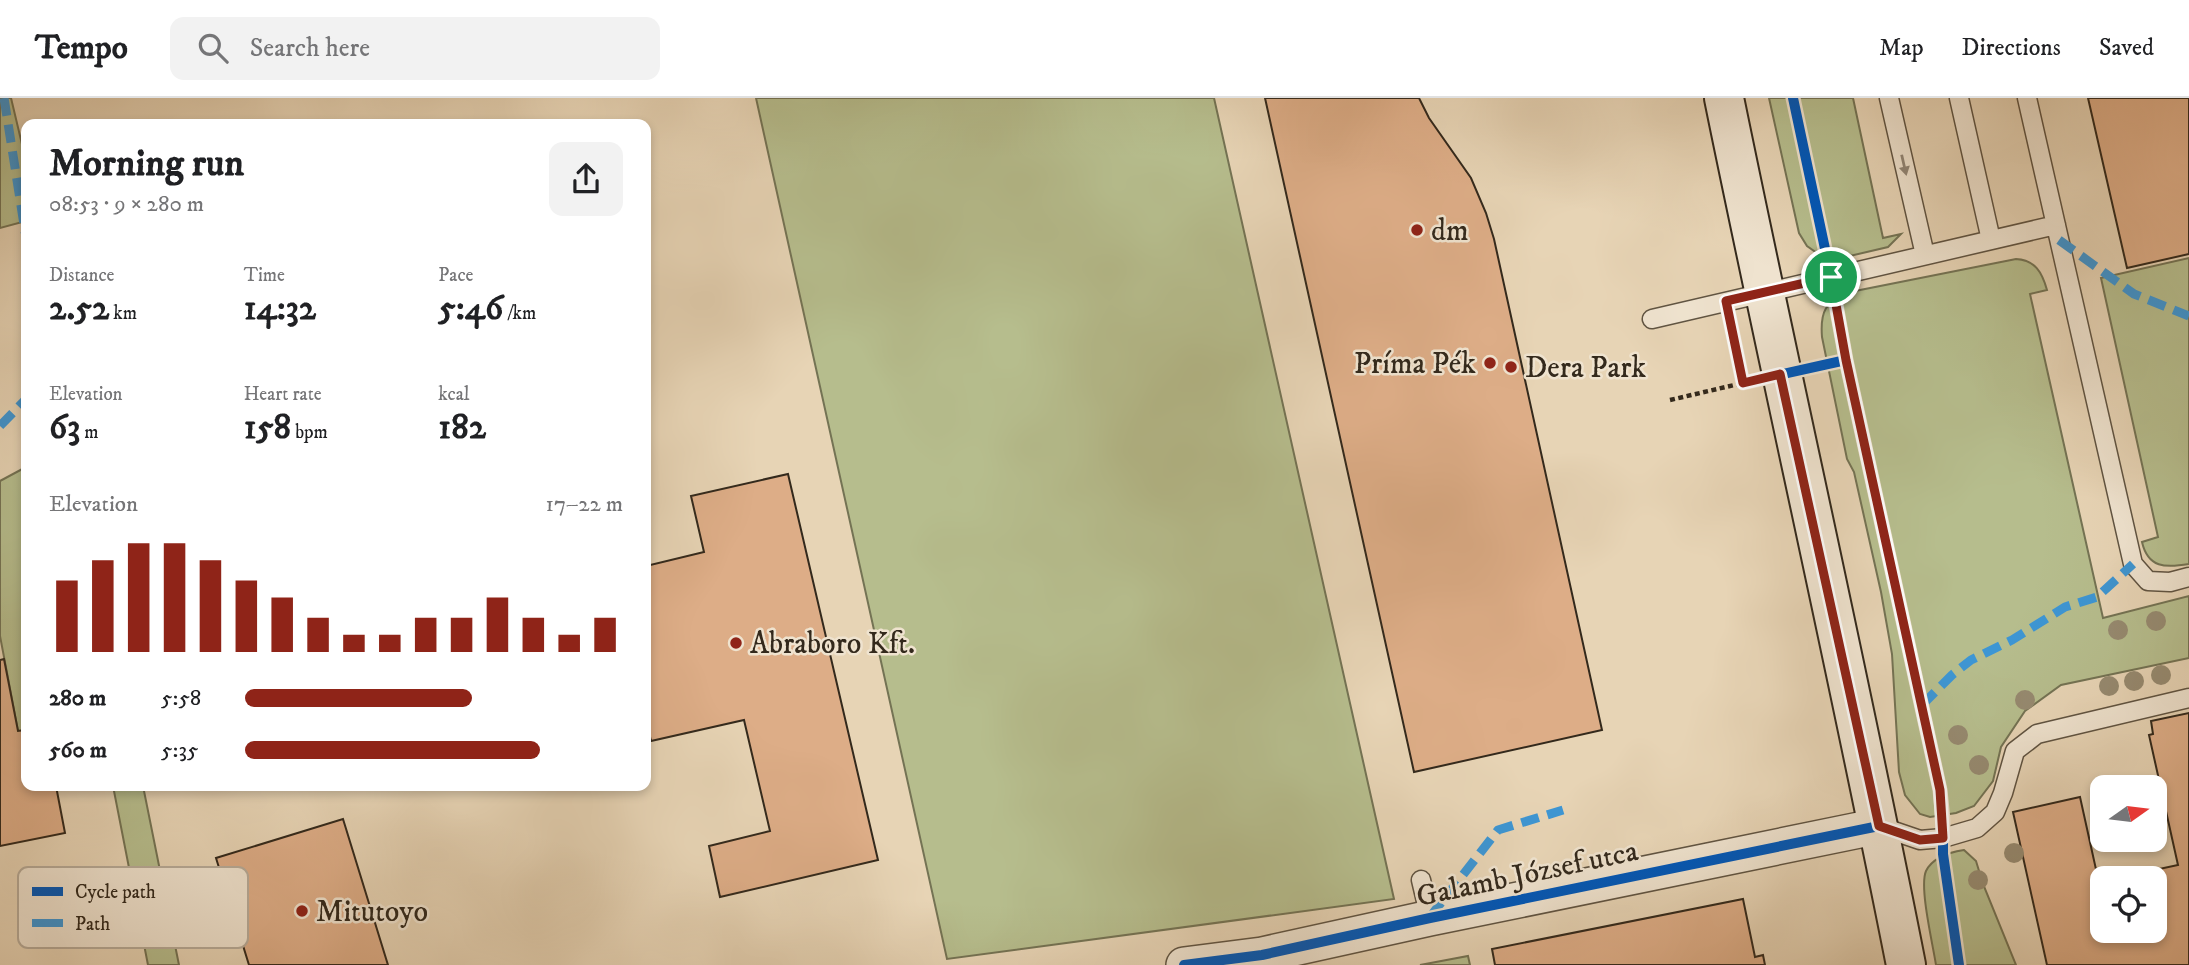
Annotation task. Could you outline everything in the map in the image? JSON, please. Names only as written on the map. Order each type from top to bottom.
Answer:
[{"type":"main road","points":[[1724,98],[1780,374],[1879,826],[1906,965]]},
{"type":"street","name":"Galamb József utca","points":[[1184,965],[1263,960],[1430,918],[1879,826]]},
{"type":"lane","points":[[1889,98],[1925,255]]},
{"type":"lane","points":[[1959,98],[1991,240]]},
{"type":"lane","points":[[2027,98],[2133,564],[2148,581],[2170,582],[2189,577]]},
{"type":"lane","points":[[1651,319],[2056,225]]},
{"type":"lane","points":[[1879,826],[1920,840],[1943,838],[1977,828],[1995,812],[2015,751],[2037,734],[2189,698]]},
{"type":"lane","points":[[1421,880],[1430,918]]},
{"type":"path","points":[[1740,371],[1743,383]]},
{"type":"path","points":[[1670,400],[1780,374]]},
{"type":"green space","points":[[0,98],[11,98],[21,140],[21,222],[0,228]]},
{"type":"green space","points":[[756,98],[1214,98],[1394,899],[947,959]]},
{"type":"green space","points":[[1769,98],[1853,98],[1883,238],[1901,234],[1888,247],[1837,259],[1824,258],[1807,246],[1799,233]]},
{"type":"green space","points":[[2189,258],[2189,564],[2165,566],[2148,557],[2142,542],[2158,537],[2101,278]]},
{"type":"green space","points":[[2016,259],[2037,268],[2047,290],[2030,294],[2103,618],[2189,596],[2189,658],[2061,685],[2025,711],[2001,747],[1993,781],[1974,806],[1956,813],[1930,817],[1920,814],[1905,795],[1899,772],[1892,654],[1881,592],[1854,472],[1847,459],[1822,337],[1823,314],[1835,299],[1850,292]]},
{"type":"green space","points":[[21,470],[21,731],[18,731],[0,636],[0,481]]},
{"type":"green space","points":[[114,791],[144,791],[159,867],[129,867]]},
{"type":"green space","points":[[1964,850],[1976,861],[2016,965],[1936,965],[1925,902],[1924,879],[1929,866],[1938,859]]},
{"type":"green space","points":[[145,948],[176,948],[179,965],[148,965]]},
{"type":"green space","points":[[1468,956],[1470,965],[1420,965]]},
{"type":"building","points":[[1265,98],[1419,98],[1429,118],[1471,178],[1494,239],[1602,730],[1414,772]]},
{"type":"building","points":[[2088,98],[2189,98],[2189,254],[2127,268]]},
{"type":"building","name":"Abraboro Kft.","points":[[788,474],[878,860],[720,897],[709,846],[770,831],[744,720],[651,741],[651,565],[704,552],[691,496]]},
{"type":"building","points":[[4,659],[18,731],[21,731],[21,791],[57,791],[65,833],[0,846],[0,660]]},
{"type":"building","points":[[2189,713],[2189,965],[2047,965],[2013,812],[2080,797],[2090,852],[2095,866],[2090,866],[2090,943],[2167,943],[2167,867],[2178,865],[2167,816],[2167,775],[2158,775],[2149,735],[2153,734],[2151,721]]},
{"type":"building","name":"Mitutoyo","points":[[343,819],[388,965],[249,965],[244,948],[248,948],[248,867],[219,867],[216,858]]},
{"type":"building","points":[[1743,899],[1755,957],[1763,955],[1765,965],[1495,965],[1492,949]]},
{"type":"marked path","points":[[4,98],[21,205]]},
{"type":"marked path","points":[[2059,240],[2134,294],[2189,316]]},
{"type":"marked path","points":[[0,426],[21,404]]},
{"type":"marked path","points":[[1922,705],[1971,660],[2012,640],[2065,607],[2097,597],[2133,564]]},
{"type":"marked path","points":[[1430,917],[1498,830],[1563,810]]},
{"type":"cycle path","points":[[1793,98],[1846,360],[1940,790],[1943,854],[1959,965]]},
{"type":"cycle path","points":[[1726,301],[1743,383],[1846,360]]},
{"type":"cycle path","points":[[1184,965],[1262,955],[1879,826]]},
{"type":"place","name":"dm","points":[[1417,230]]},
{"type":"place","name":"Príma Pék","points":[[1490,363]]},
{"type":"place","name":"Dera Park","points":[[1511,367]]},
{"type":"place","name":"Abraboro Kft.","points":[[736,643]]},
{"type":"place","name":"Mitutoyo","points":[[302,911]]},
{"type":"route","points":[[1831,277],[1846,360],[1940,790],[1943,838],[1920,840],[1879,826],[1780,374],[1743,383],[1730,323],[1726,301],[1831,277]]}]
